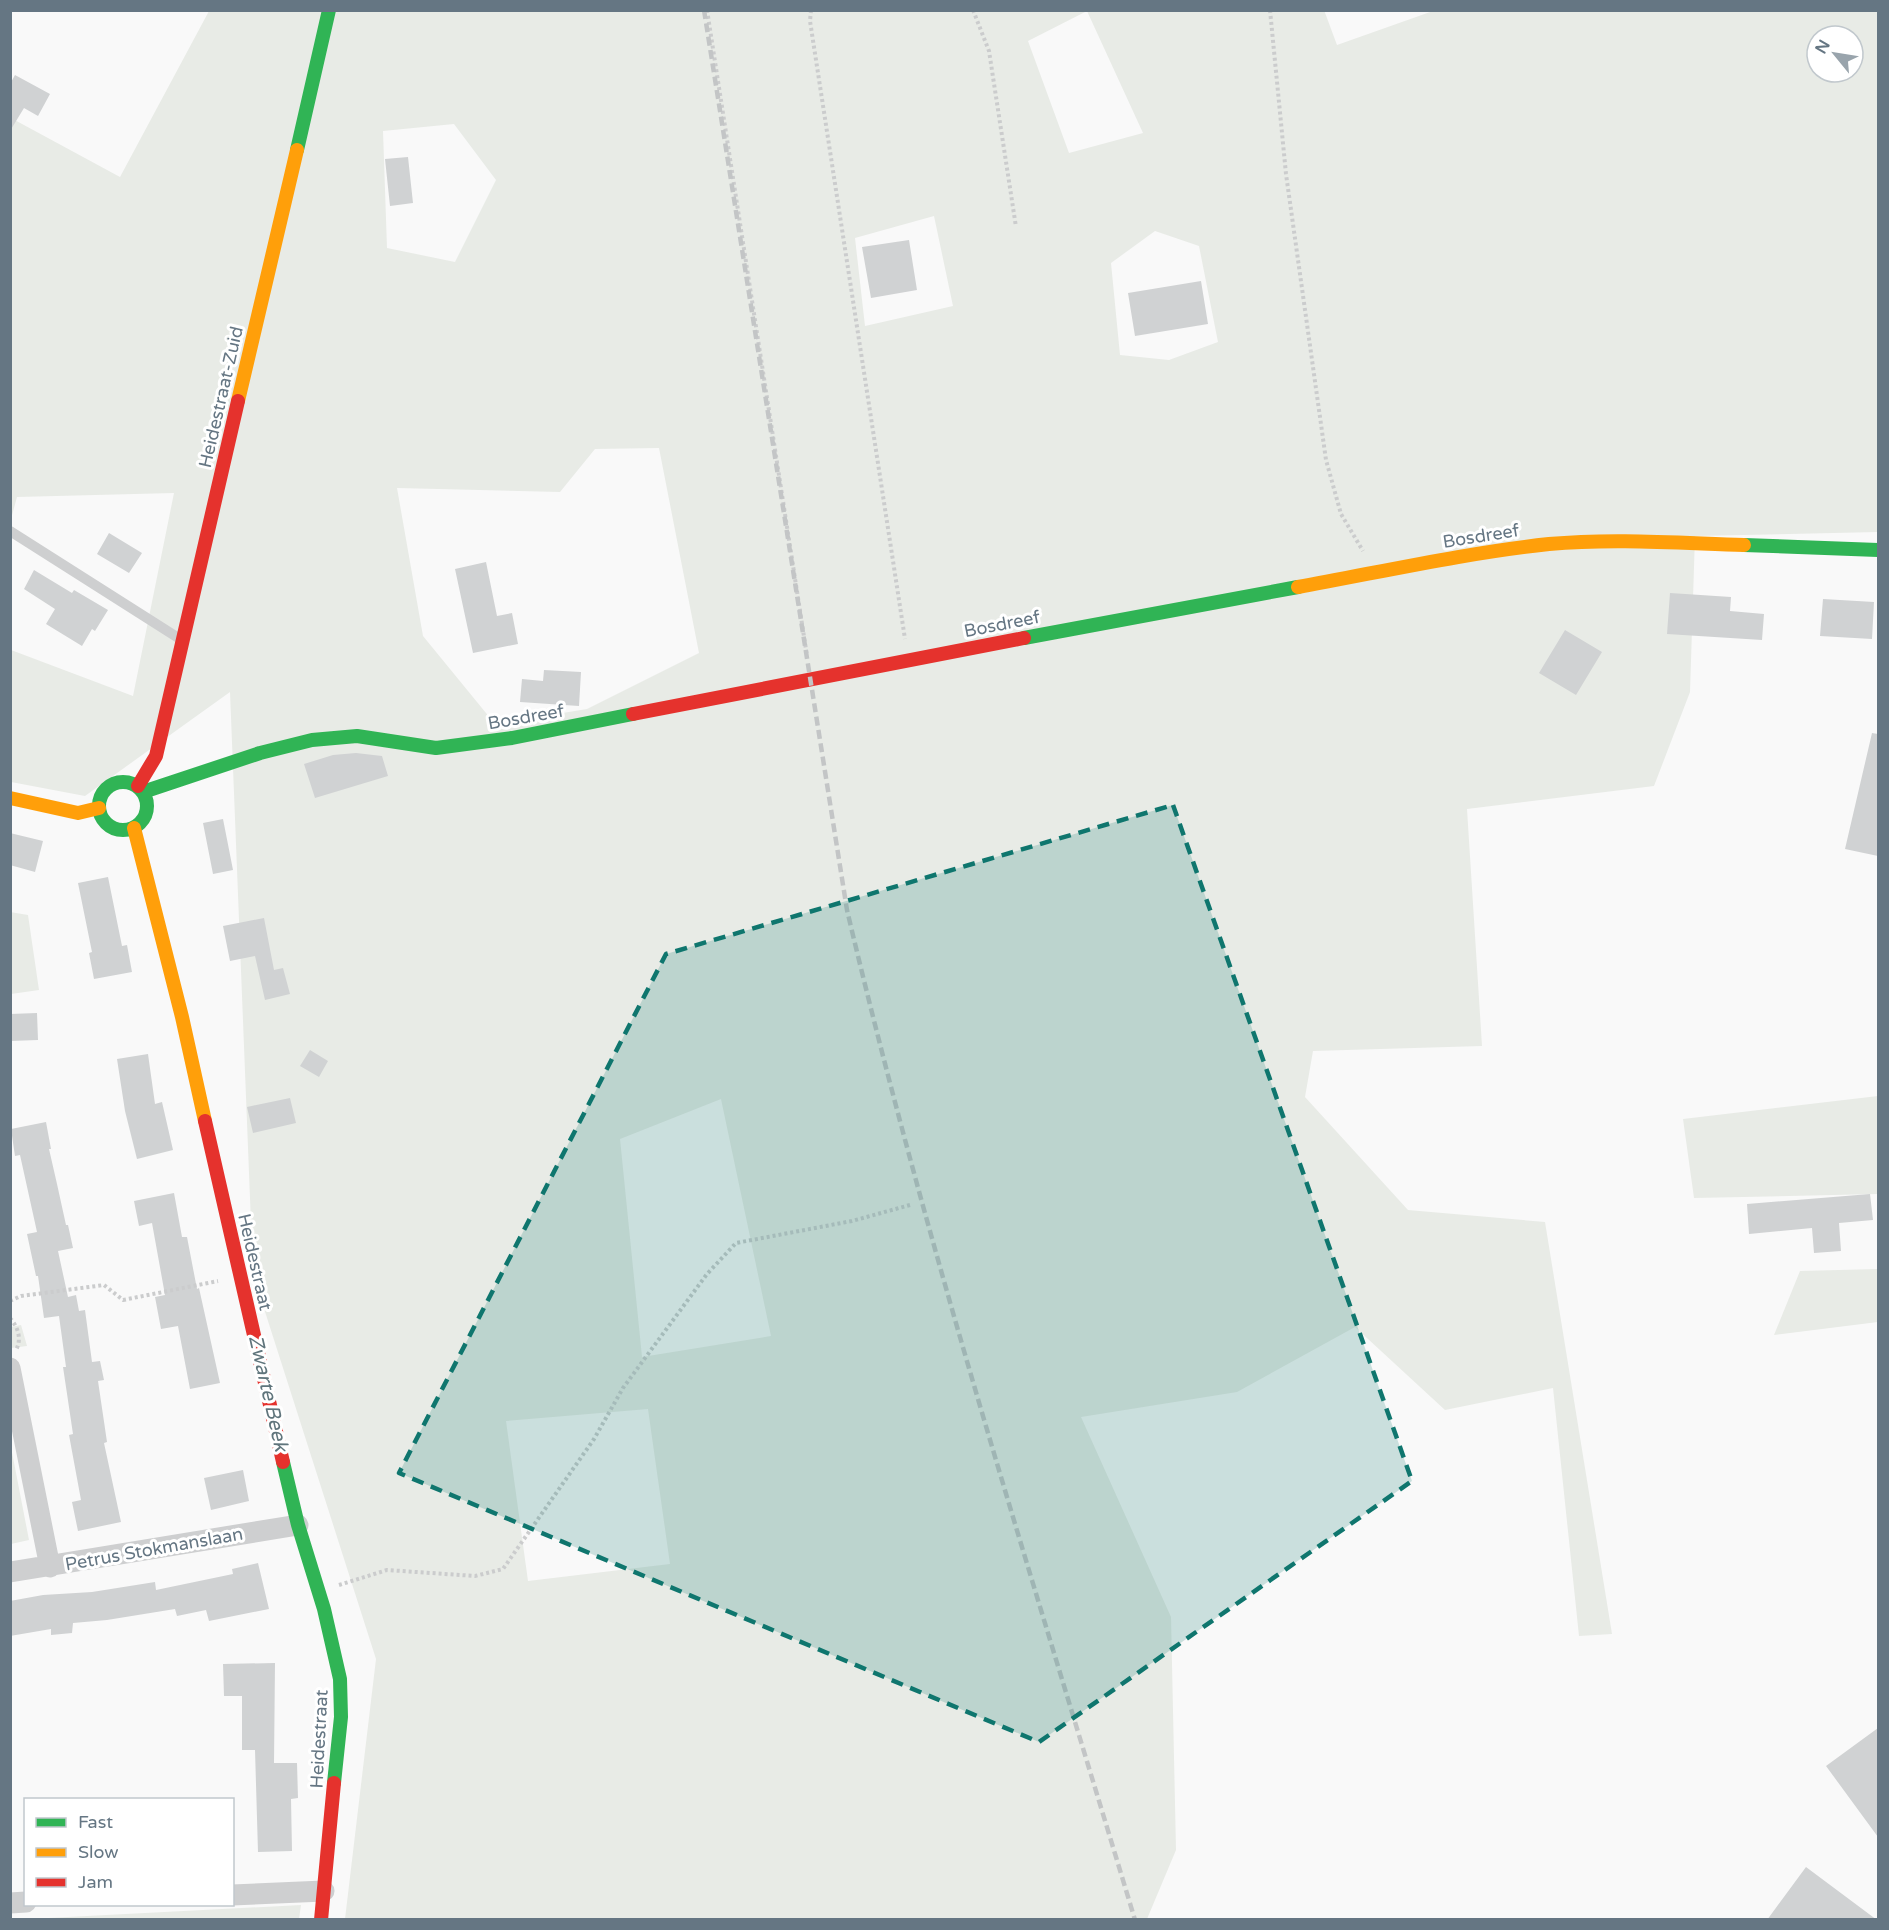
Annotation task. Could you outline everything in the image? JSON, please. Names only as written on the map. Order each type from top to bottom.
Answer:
[{"type":"street","name":"Heidestraat-Zuid","points":[[141,789],[156,756],[329,10]]},
{"type":"street","name":"Bosdreef","points":[[141,789],[260,753],[312,740],[357,736],[416,747],[458,746],[599,722],[908,661],[1491,552],[1594,541],[1878,550]]},
{"type":"street","points":[[125,781],[141,789],[148,805],[144,818],[134,828],[122,830],[111,827],[103,819],[99,808],[102,795],[111,784],[125,781]]},
{"type":"street","points":[[10,798],[78,813],[99,808]]},
{"type":"street","name":"Heidestraat","points":[[134,828],[182,1017],[298,1525],[340,1679],[341,1717],[321,1920]]},
{"type":"street","points":[[13,1360],[50,1567]]},
{"type":"street","name":"Petrus Stokmanslaan","points":[[10,1572],[298,1525]]},
{"type":"street","points":[[234,1895],[324,1891]]},
{"type":"lane","points":[[10,531],[183,641]]},
{"type":"path","points":[[707,10],[811,681]]},
{"type":"path","points":[[812,10],[810,21],[908,661]]},
{"type":"path","points":[[972,10],[989,51],[1016,227]]},
{"type":"path","points":[[1270,10],[1286,174],[1326,460],[1341,514],[1376,573]]},
{"type":"path","points":[[318,1592],[387,1570],[475,1576],[503,1569],[594,1438],[623,1388],[707,1274],[736,1243],[852,1221],[910,1205]]},
{"type":"path","points":[[10,1301],[21,1296],[104,1285],[123,1300],[240,1277]]},
{"type":"path","points":[[10,1318],[16,1324],[20,1343],[13,1360]]},
{"type":"path","points":[[10,1337],[18,1335]]},
{"type":"highlighted area","points":[[1173,805],[1412,1481],[1039,1742],[399,1473],[666,954]]},
{"type":"shaded area","points":[[1324,10],[1337,45],[1433,11],[1878,11],[1878,532],[1695,536],[1690,692],[1654,786],[1467,809],[1482,1046],[1313,1051],[1305,1097],[1408,1210],[1545,1222],[1612,1634],[1579,1636],[1553,1388],[1445,1410],[1355,1327],[1237,1392],[1081,1417],[1171,1617],[1176,1850],[1147,1919],[345,1919],[376,1659],[253,1274],[230,692],[85,796],[11,782],[11,650],[133,696],[174,493],[17,497],[11,519],[11,118],[120,177],[209,11]],"holes":[[[1087,11],[1143,133],[1069,153],[1028,41]],[[454,124],[496,180],[455,262],[387,248],[383,131]],[[934,216],[953,306],[865,326],[855,238]],[[1155,231],[1199,246],[1218,342],[1169,360],[1120,355],[1111,263]],[[659,448],[699,653],[587,709],[495,724],[423,636],[397,488],[560,492],[595,449]],[[721,1099],[771,1336],[642,1357],[620,1139]],[[648,1409],[670,1564],[528,1581],[506,1421]]]},
{"type":"shaded area","points":[[10,912],[28,915],[39,990],[11,994]]},
{"type":"shaded area","points":[[1878,1096],[1878,1194],[1694,1198],[1683,1119]]},
{"type":"shaded area","points":[[1878,1269],[1878,1322],[1774,1335],[1800,1271]]},
{"type":"shaded area","points":[[21,1325],[27,1346],[11,1348],[11,1327]]},
{"type":"shaded area","points":[[10,1442],[29,1540],[11,1544],[10,1544]]},
{"type":"shaded area","points":[[301,1905],[299,1919],[29,1919]]},
{"type":"building","points":[[15,75],[50,94],[38,116],[24,108],[10,131],[10,84]]},
{"type":"building","points":[[408,157],[413,203],[390,206],[385,159]]},
{"type":"building","points":[[909,240],[917,290],[871,298],[862,247]]},
{"type":"building","points":[[1201,281],[1208,324],[1135,336],[1128,293]]},
{"type":"building","points":[[109,533],[142,553],[129,573],[97,554]]},
{"type":"building","points":[[486,562],[497,616],[512,613],[518,644],[473,653],[455,569]]},
{"type":"building","points":[[34,570],[72,593],[74,590],[108,610],[95,631],[92,629],[82,646],[46,624],[55,609],[24,589]]},
{"type":"building","points":[[1670,593],[1731,597],[1730,611],[1764,614],[1762,640],[1667,634]]},
{"type":"building","points":[[1823,599],[1874,602],[1872,639],[1820,636]]},
{"type":"building","points":[[1565,630],[1602,652],[1576,695],[1539,673]]},
{"type":"building","points":[[544,670],[581,672],[579,706],[520,702],[522,679],[543,681]]},
{"type":"building","points":[[1872,733],[1878,734],[1878,856],[1845,849]]},
{"type":"building","points":[[356,753],[382,756],[388,776],[315,798],[304,764],[333,755]]},
{"type":"building","points":[[223,819],[233,870],[213,874],[203,823]]},
{"type":"building","points":[[10,833],[43,841],[35,872],[10,865]]},
{"type":"building","points":[[108,877],[122,946],[127,945],[132,972],[94,979],[89,953],[92,952],[78,883]]},
{"type":"building","points":[[264,918],[274,970],[283,968],[290,994],[265,1000],[255,956],[230,961],[223,926]]},
{"type":"building","points":[[37,1013],[38,1040],[10,1041],[10,1014]]},
{"type":"building","points":[[310,1050],[328,1061],[319,1077],[300,1066]]},
{"type":"building","points":[[148,1054],[155,1104],[162,1102],[173,1150],[137,1159],[125,1111],[117,1059]]},
{"type":"building","points":[[290,1098],[296,1123],[253,1133],[247,1107]]},
{"type":"building","points":[[46,1122],[51,1149],[49,1149],[73,1248],[58,1251],[68,1297],[76,1295],[79,1311],[85,1310],[92,1362],[100,1361],[104,1380],[98,1381],[107,1442],[104,1443],[121,1522],[78,1531],[72,1502],[81,1500],[69,1435],[73,1434],[63,1367],[66,1367],[59,1316],[44,1318],[38,1276],[36,1276],[27,1234],[37,1232],[20,1155],[15,1156],[11,1129]]},
{"type":"building","points":[[174,1193],[182,1237],[187,1237],[220,1383],[190,1389],[178,1326],[161,1329],[155,1297],[165,1295],[152,1223],[139,1226],[134,1201]]},
{"type":"building","points":[[1870,1194],[1873,1220],[1839,1223],[1841,1251],[1814,1253],[1812,1228],[1749,1234],[1747,1204]]},
{"type":"building","points":[[243,1470],[249,1501],[211,1510],[204,1478]]},
{"type":"building","points":[[258,1563],[269,1609],[209,1621],[206,1610],[177,1616],[175,1609],[73,1623],[72,1633],[51,1635],[51,1629],[10,1636],[10,1601],[155,1582],[156,1590],[233,1574],[232,1569]]},
{"type":"building","points":[[275,1663],[274,1763],[297,1763],[298,1798],[291,1799],[292,1851],[258,1852],[255,1750],[242,1750],[242,1696],[224,1696],[223,1664]]},
{"type":"building","points":[[1878,1728],[1878,1837],[1826,1766]]},
{"type":"building","points":[[1806,1867],[1877,1920],[1767,1920]]},
{"type":"railway","points":[[704,10],[847,910],[878,1037],[947,1290],[1135,1920]]},
{"type":"traffic: fast","points":[[297,150],[329,10]]},
{"type":"traffic: fast","points":[[1744,545],[1878,550]]},
{"type":"traffic: fast","points":[[1024,638],[1298,587]]},
{"type":"traffic: fast","points":[[143,792],[260,753],[312,740],[357,736],[436,748],[512,738],[633,714]]},
{"type":"traffic: fast","points":[[123,782],[140,789],[147,806],[140,823],[123,830],[106,823],[99,806],[106,789],[123,782]]},
{"type":"traffic: fast","points":[[283,1462],[298,1525],[324,1609],[340,1679],[341,1717],[334,1783]]},
{"type":"traffic: slow","points":[[238,401],[297,150]]},
{"type":"traffic: slow","points":[[1298,587],[1455,558],[1549,544],[1622,541],[1744,545]]},
{"type":"traffic: slow","points":[[10,798],[78,813],[99,808]]},
{"type":"traffic: slow","points":[[134,828],[182,1017],[205,1121]]},
{"type":"traffic: jam","points":[[138,786],[156,756],[238,401]]},
{"type":"traffic: jam","points":[[633,714],[1024,638]]},
{"type":"traffic: jam","points":[[205,1121],[283,1462]]},
{"type":"traffic: jam","points":[[321,1920],[334,1783]]},
{"type":"water label","name":"Zwarte Beek","points":[[269,1393]]}]
